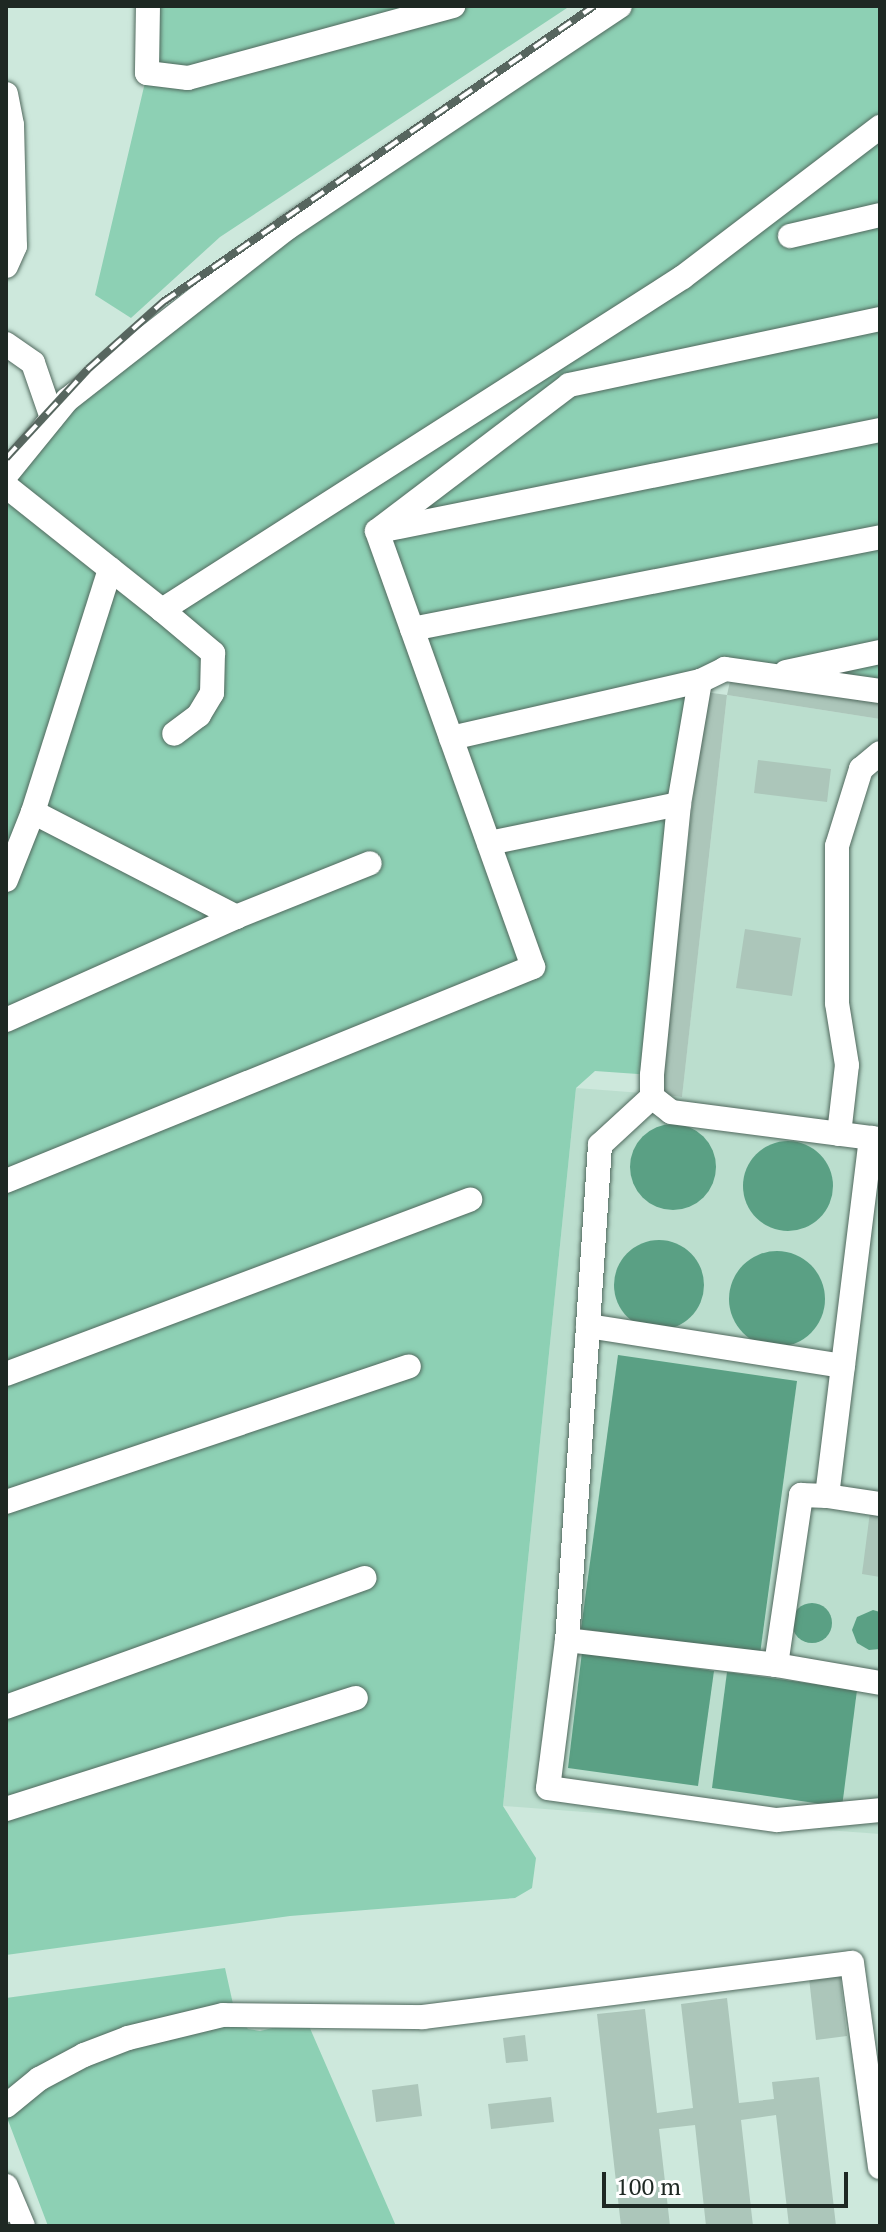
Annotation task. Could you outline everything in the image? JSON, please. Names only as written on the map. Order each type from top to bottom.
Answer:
[{"type":"street","points":[[148,6],[147,73],[188,78],[453,6]]},
{"type":"street","points":[[6,475],[67,400],[287,228],[620,6]]},
{"type":"street","points":[[6,94],[12,125],[15,246],[6,266]]},
{"type":"street","points":[[162,610],[683,277],[880,127]]},
{"type":"street","points":[[790,236],[880,215]]},
{"type":"street","points":[[377,531],[569,385],[880,319]]},
{"type":"street","points":[[6,344],[33,363],[52,418]]},
{"type":"street","points":[[377,531],[880,430]]},
{"type":"street","points":[[6,486],[213,653],[212,693],[199,715],[174,734]]},
{"type":"street","points":[[6,1181],[533,967],[377,531]]},
{"type":"street","points":[[412,629],[880,537]]},
{"type":"street","points":[[6,880],[33,812],[110,569]]},
{"type":"street","points":[[772,675],[880,652]]},
{"type":"street","points":[[451,738],[700,681],[725,669],[880,691]]},
{"type":"street","points":[[700,681],[679,804],[652,1097],[600,1145],[567,1640],[548,1788],[777,1820],[880,1810]]},
{"type":"street","points":[[839,1134],[847,1065],[837,1003],[837,846],[861,769],[880,753]]},
{"type":"street","points":[[489,843],[679,804]]},
{"type":"street","points":[[33,812],[236,917]]},
{"type":"street","points":[[6,1020],[236,917],[370,863]]},
{"type":"street","points":[[652,1097],[671,1112],[875,1139],[827,1496]]},
{"type":"street","points":[[6,1374],[470,1200]]},
{"type":"street","points":[[588,1326],[843,1366]]},
{"type":"street","points":[[6,1502],[409,1366]]},
{"type":"street","points":[[776,1665],[801,1495],[880,1504]]},
{"type":"street","points":[[6,1707],[364,1578]]},
{"type":"street","points":[[567,1640],[776,1665],[880,1683]]},
{"type":"street","points":[[6,1809],[356,1698]]},
{"type":"street","points":[[6,2106],[39,2079],[84,2055],[128,2038],[223,2015],[423,2017],[852,1963],[880,2167]]},
{"type":"street","points":[[6,2186],[23,2226]]},
{"type":"shaded area","points":[[148,6],[570,6],[220,237],[131,318],[95,295],[147,74]]},
{"type":"shaded area","points":[[620,6],[880,6],[880,691],[772,675],[700,681],[652,1075],[595,1071],[576,1088],[503,1806],[536,1858],[532,1888],[515,1898],[290,1916],[6,1955],[6,475],[67,400],[287,228]]},
{"type":"shaded area","points":[[727,695],[880,719],[880,1834],[503,1806],[576,1088],[682,1096]]},
{"type":"shaded area","points":[[673,1124],[690,1127],[704,1136],[713,1150],[716,1167],[713,1184],[704,1198],[690,1207],[673,1210],[656,1207],[642,1198],[633,1184],[630,1167],[633,1150],[642,1136],[656,1127]]},
{"type":"shaded area","points":[[788,1141],[805,1145],[820,1154],[829,1169],[833,1186],[829,1203],[820,1218],[805,1227],[788,1231],[771,1227],[756,1218],[747,1203],[743,1186],[747,1169],[756,1154],[771,1145]]},
{"type":"shaded area","points":[[659,1240],[676,1244],[691,1253],[700,1268],[704,1285],[700,1302],[691,1317],[676,1326],[659,1330],[642,1326],[627,1317],[618,1302],[614,1285],[618,1268],[627,1253],[642,1244]]},
{"type":"shaded area","points":[[777,1251],[795,1255],[811,1265],[821,1281],[825,1299],[821,1317],[811,1333],[795,1343],[777,1347],[759,1343],[743,1333],[733,1317],[729,1299],[733,1281],[743,1265],[759,1255]]},
{"type":"shaded area","points":[[618,1355],[797,1381],[760,1654],[581,1629]]},
{"type":"shaded area","points":[[812,1603],[826,1609],[832,1623],[826,1637],[812,1643],[798,1637],[792,1623],[798,1609]]},
{"type":"shaded area","points":[[873,1610],[880,1612],[880,1649],[869,1650],[857,1643],[852,1630],[857,1617]]},
{"type":"shaded area","points":[[582,1652],[714,1671],[698,1786],[568,1768]]},
{"type":"shaded area","points":[[727,1672],[857,1690],[842,1807],[712,1788]]},
{"type":"shaded area","points":[[225,1968],[235,2013],[248,2029],[260,2031],[297,2022],[309,2026],[396,2226],[48,2226],[6,2115],[6,1998]]},
{"type":"building","points":[[731,677],[880,700],[880,719],[727,695]]},
{"type":"building","points":[[705,692],[727,695],[682,1097],[660,1094]]},
{"type":"building","points":[[758,760],[831,769],[827,802],[754,793]]},
{"type":"building","points":[[745,929],[801,938],[792,996],[736,988]]},
{"type":"building","points":[[870,1512],[880,1513],[880,1577],[862,1574]]},
{"type":"building","points":[[840,1975],[847,2036],[816,2040],[809,1978]]},
{"type":"building","points":[[727,1998],[739,2103],[774,2099],[772,2082],[819,2077],[836,2226],[789,2226],[776,2115],[741,2120],[753,2226],[706,2226],[695,2125],[659,2129],[670,2226],[621,2226],[597,2014],[645,2009],[657,2113],[693,2108],[681,2004]]},
{"type":"building","points":[[525,2035],[528,2061],[506,2063],[503,2038]]},
{"type":"building","points":[[418,2084],[422,2116],[376,2122],[372,2090]]},
{"type":"building","points":[[551,2097],[554,2122],[491,2129],[488,2104]]},
{"type":"railway","points":[[6,458],[88,369],[163,302],[594,6]]}]
